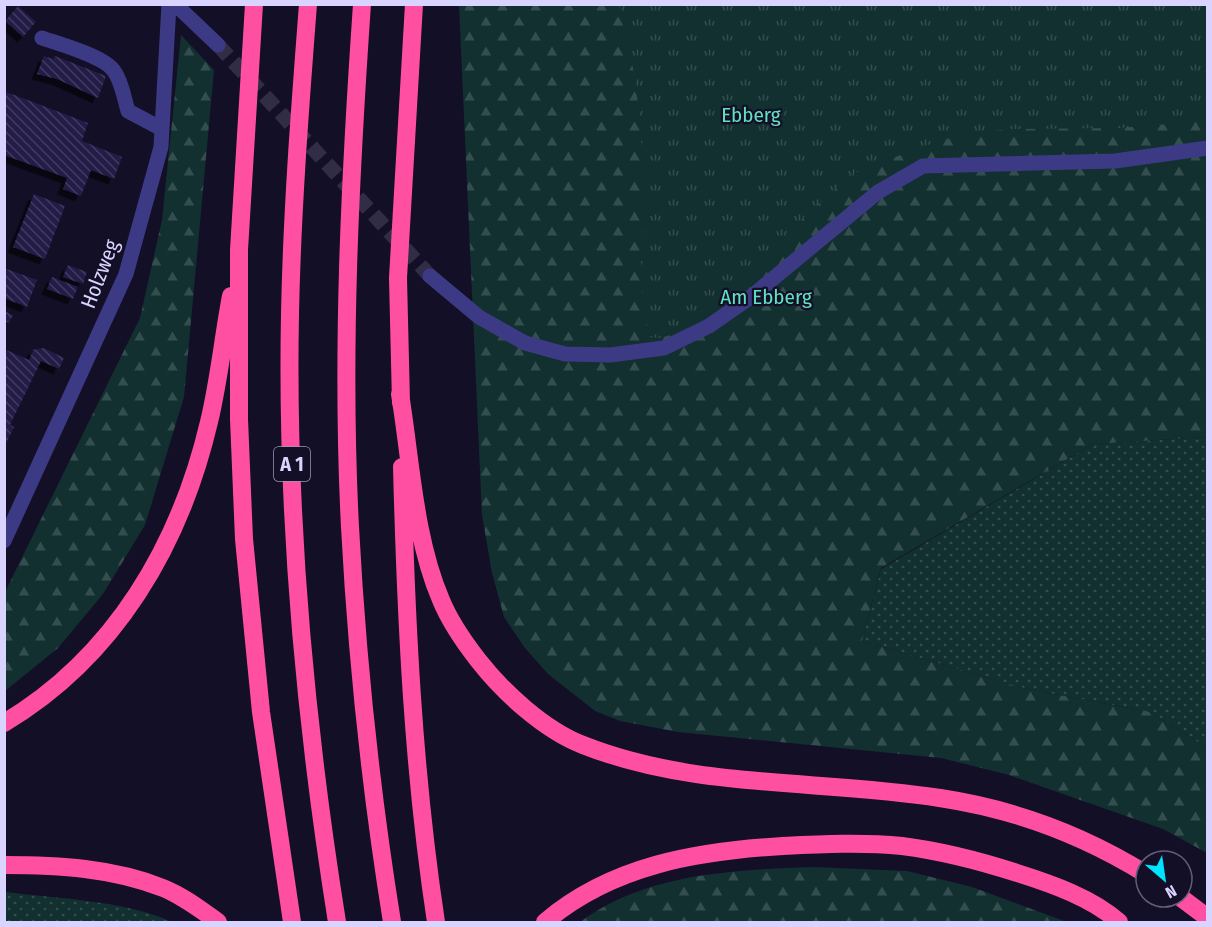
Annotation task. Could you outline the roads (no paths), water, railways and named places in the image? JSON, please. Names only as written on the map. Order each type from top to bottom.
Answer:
[{"type":"highway","points":[[254,4],[239,250],[239,419],[244,539],[261,712],[292,922]]},
{"type":"highway","name":"A 1","points":[[308,4],[295,166],[290,315],[290,419],[294,534],[307,706],[337,922]]},
{"type":"highway","points":[[362,4],[350,195],[347,400],[350,527],[365,711],[380,847],[392,922]]},
{"type":"highway","points":[[414,4],[399,278],[400,394],[410,694],[423,836],[436,922]]},
{"type":"highway","points":[[4,723],[44,697],[95,650],[123,619],[147,581],[165,546],[197,468],[210,420],[239,250]]},
{"type":"highway","points":[[400,394],[422,532],[441,601],[463,639],[487,671],[515,701],[548,725],[580,744],[625,759],[674,770],[735,778],[884,790],[996,809],[1062,830],[1134,866]]},
{"type":"highway","points":[[545,922],[588,892],[616,878],[666,861],[724,849],[813,844],[902,846],[976,860],[1046,882],[1088,901],[1119,922]]},
{"type":"highway","points":[[4,865],[92,869],[130,878],[164,889],[218,922]]},
{"type":"highway","points":[[1194,908],[1208,918]]},
{"type":"street","name":"Holzweg","points":[[4,541],[126,274],[161,147],[169,4]]},
{"type":"street","points":[[175,4],[218,45]]},
{"type":"street","points":[[42,38],[100,60],[113,69],[120,81],[128,111],[162,129]]},
{"type":"street","points":[[430,276],[479,317],[525,343],[565,354],[610,356],[664,348],[709,326],[752,296],[878,192],[923,166],[1115,162],[1208,148]]},
{"type":"tunnel","points":[[218,45],[430,276]]},
{"type":"park label","name":"Ebberg","points":[[751,115]]},
{"type":"park label","name":"Am Ebberg","points":[[766,297]]}]
